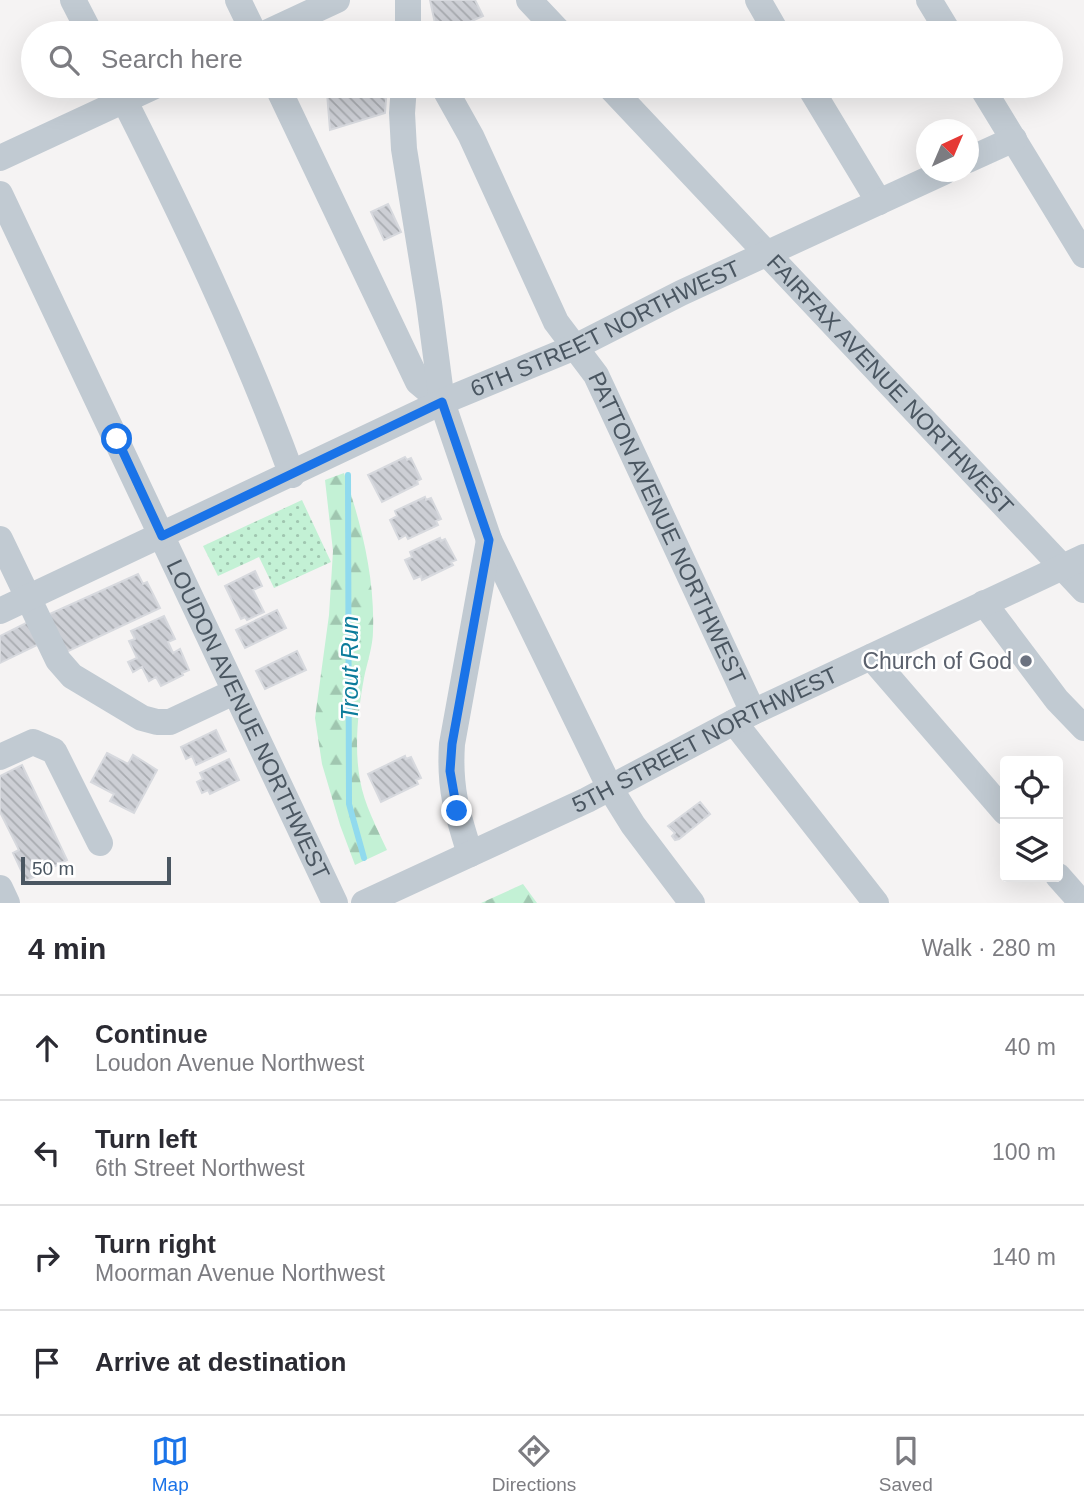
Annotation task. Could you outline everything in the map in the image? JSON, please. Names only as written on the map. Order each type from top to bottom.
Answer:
[{"type":"street","points":[[74,0],[84,21]]},
{"type":"street","points":[[238,0],[248,21]]},
{"type":"street","points":[[292,21],[337,0]]},
{"type":"street","points":[[408,0],[408,21]]},
{"type":"street","points":[[529,0],[549,21]]},
{"type":"street","points":[[758,0],[771,21]]},
{"type":"street","points":[[929,0],[942,21]]},
{"type":"street","points":[[0,158],[111,98]]},
{"type":"street","points":[[122,98],[222,306],[292,475]]},
{"type":"street","points":[[283,98],[418,382],[442,402]]},
{"type":"street","points":[[403,98],[404,149],[442,402],[489,540],[610,788],[633,825],[692,903]]},
{"type":"street","name":"PATTON AVENUE NORTHWEST","points":[[450,98],[471,136],[556,322],[596,375],[744,717],[876,903]]},
{"type":"street","name":"FAIRFAX AVENUE NORTHWEST","points":[[620,98],[766,254],[1073,562],[1084,590]]},
{"type":"street","points":[[815,98],[879,202]]},
{"type":"street","points":[[988,98],[1084,255]]},
{"type":"street","points":[[979,155],[1014,139]]},
{"type":"street","name":"6TH STREET NORTHWEST","points":[[0,611],[442,402],[575,347],[922,182]]},
{"type":"street","name":"LOUDON AVENUE NORTHWEST","points":[[0,194],[335,903]]},
{"type":"street","points":[[0,539],[64,669],[72,676],[142,718],[157,722],[170,722],[234,692]]},
{"type":"street","points":[[470,854],[453,799],[450,771],[452,744],[489,540]]},
{"type":"street","name":"5TH STREET NORTHWEST","points":[[364,903],[610,788],[744,717],[1073,562]]},
{"type":"street","points":[[984,603],[1048,689],[1084,728]]},
{"type":"street","points":[[871,657],[1000,806]]},
{"type":"street","points":[[0,757],[33,742],[54,751],[100,843]]},
{"type":"street","points":[[1063,882],[1082,903]]},
{"type":"street","points":[[0,888],[7,903]]},
{"type":"green space","points":[[344,473],[366,550],[373,611],[372,643],[359,716],[358,767],[364,798],[387,850],[355,865],[322,764],[315,718],[329,615],[333,551],[325,480]]},
{"type":"green space","points":[[302,500],[331,562],[274,588],[259,557],[218,576],[203,546]]},
{"type":"green space","points":[[523,884],[537,903],[481,903]]},
{"type":"building","points":[[430,0],[475,0],[483,16],[472,21],[434,21]]},
{"type":"building","points":[[327,98],[386,98],[385,113],[330,130]]},
{"type":"building","points":[[388,204],[401,232],[384,240],[371,212]]},
{"type":"building","points":[[405,457],[407,460],[411,458],[421,479],[417,481],[418,484],[382,502],[368,475]]},
{"type":"building","points":[[425,497],[426,500],[431,498],[441,519],[436,521],[438,525],[408,539],[406,535],[399,539],[390,520],[397,516],[395,511]]},
{"type":"building","points":[[440,538],[441,541],[445,539],[456,560],[451,562],[453,565],[422,580],[421,576],[414,579],[405,560],[412,557],[410,552]]},
{"type":"building","points":[[255,571],[262,586],[253,590],[264,612],[247,620],[245,617],[241,619],[225,586]]},
{"type":"building","points":[[138,574],[143,584],[147,582],[160,608],[60,655],[43,617]]},
{"type":"building","points":[[277,610],[286,628],[245,648],[236,630]]},
{"type":"building","points":[[164,616],[175,639],[168,642],[173,653],[180,649],[189,670],[161,686],[156,677],[149,681],[142,667],[133,672],[128,662],[137,658],[129,641],[135,639],[131,631]]},
{"type":"building","points":[[28,622],[39,644],[0,663],[0,636]]},
{"type":"building","points":[[297,651],[306,670],[265,689],[256,671]]},
{"type":"building","points":[[216,730],[226,751],[196,765],[192,756],[186,759],[181,747]]},
{"type":"building","points":[[107,753],[128,764],[133,755],[157,770],[134,813],[110,801],[114,794],[91,782]]},
{"type":"building","points":[[405,756],[406,759],[411,757],[421,778],[416,780],[418,784],[381,802],[368,774]]},
{"type":"building","points":[[229,759],[239,780],[210,794],[208,790],[202,793],[197,782],[203,779],[200,773]]},
{"type":"building","points":[[22,765],[67,860],[26,881],[13,853],[19,850],[0,812],[0,776]]},
{"type":"building","points":[[700,802],[710,814],[675,840],[672,836],[675,833],[668,826]]},
{"type":"waterway","name":"Trout Run","points":[[348,475],[349,804],[364,858]]},
{"type":"place","name":"Church of God","points":[[1026,661]]},
{"type":"route","points":[[117,439],[162,536],[442,402],[489,540],[452,744],[450,771],[457,811]]}]
